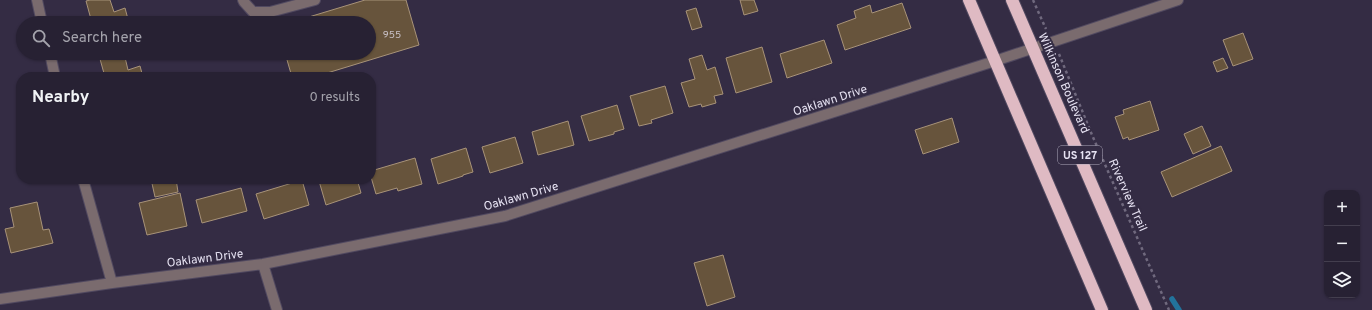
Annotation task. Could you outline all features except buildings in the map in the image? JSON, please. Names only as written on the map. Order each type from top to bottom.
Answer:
[{"type":"highway","name":"US 127","points":[[969,0],[1102,310]]},
{"type":"highway","name":"Wilkinson Boulevard","points":[[1012,0],[1146,310]]},
{"type":"street","points":[[37,0],[40,16]]},
{"type":"street","points":[[243,0],[253,12],[270,12],[315,0]]},
{"type":"street","name":"Oaklawn Drive","points":[[0,299],[263,264],[505,216],[995,61],[1178,0]]},
{"type":"street","points":[[52,60],[55,72]]},
{"type":"street","points":[[84,184],[112,283]]},
{"type":"street","points":[[263,264],[277,310]]},
{"type":"path","name":"Riverview Trail","points":[[1033,0],[1043,24],[1067,70],[1092,135],[1169,310]]},
{"type":"waterway","points":[[1172,299],[1179,310]]}]
